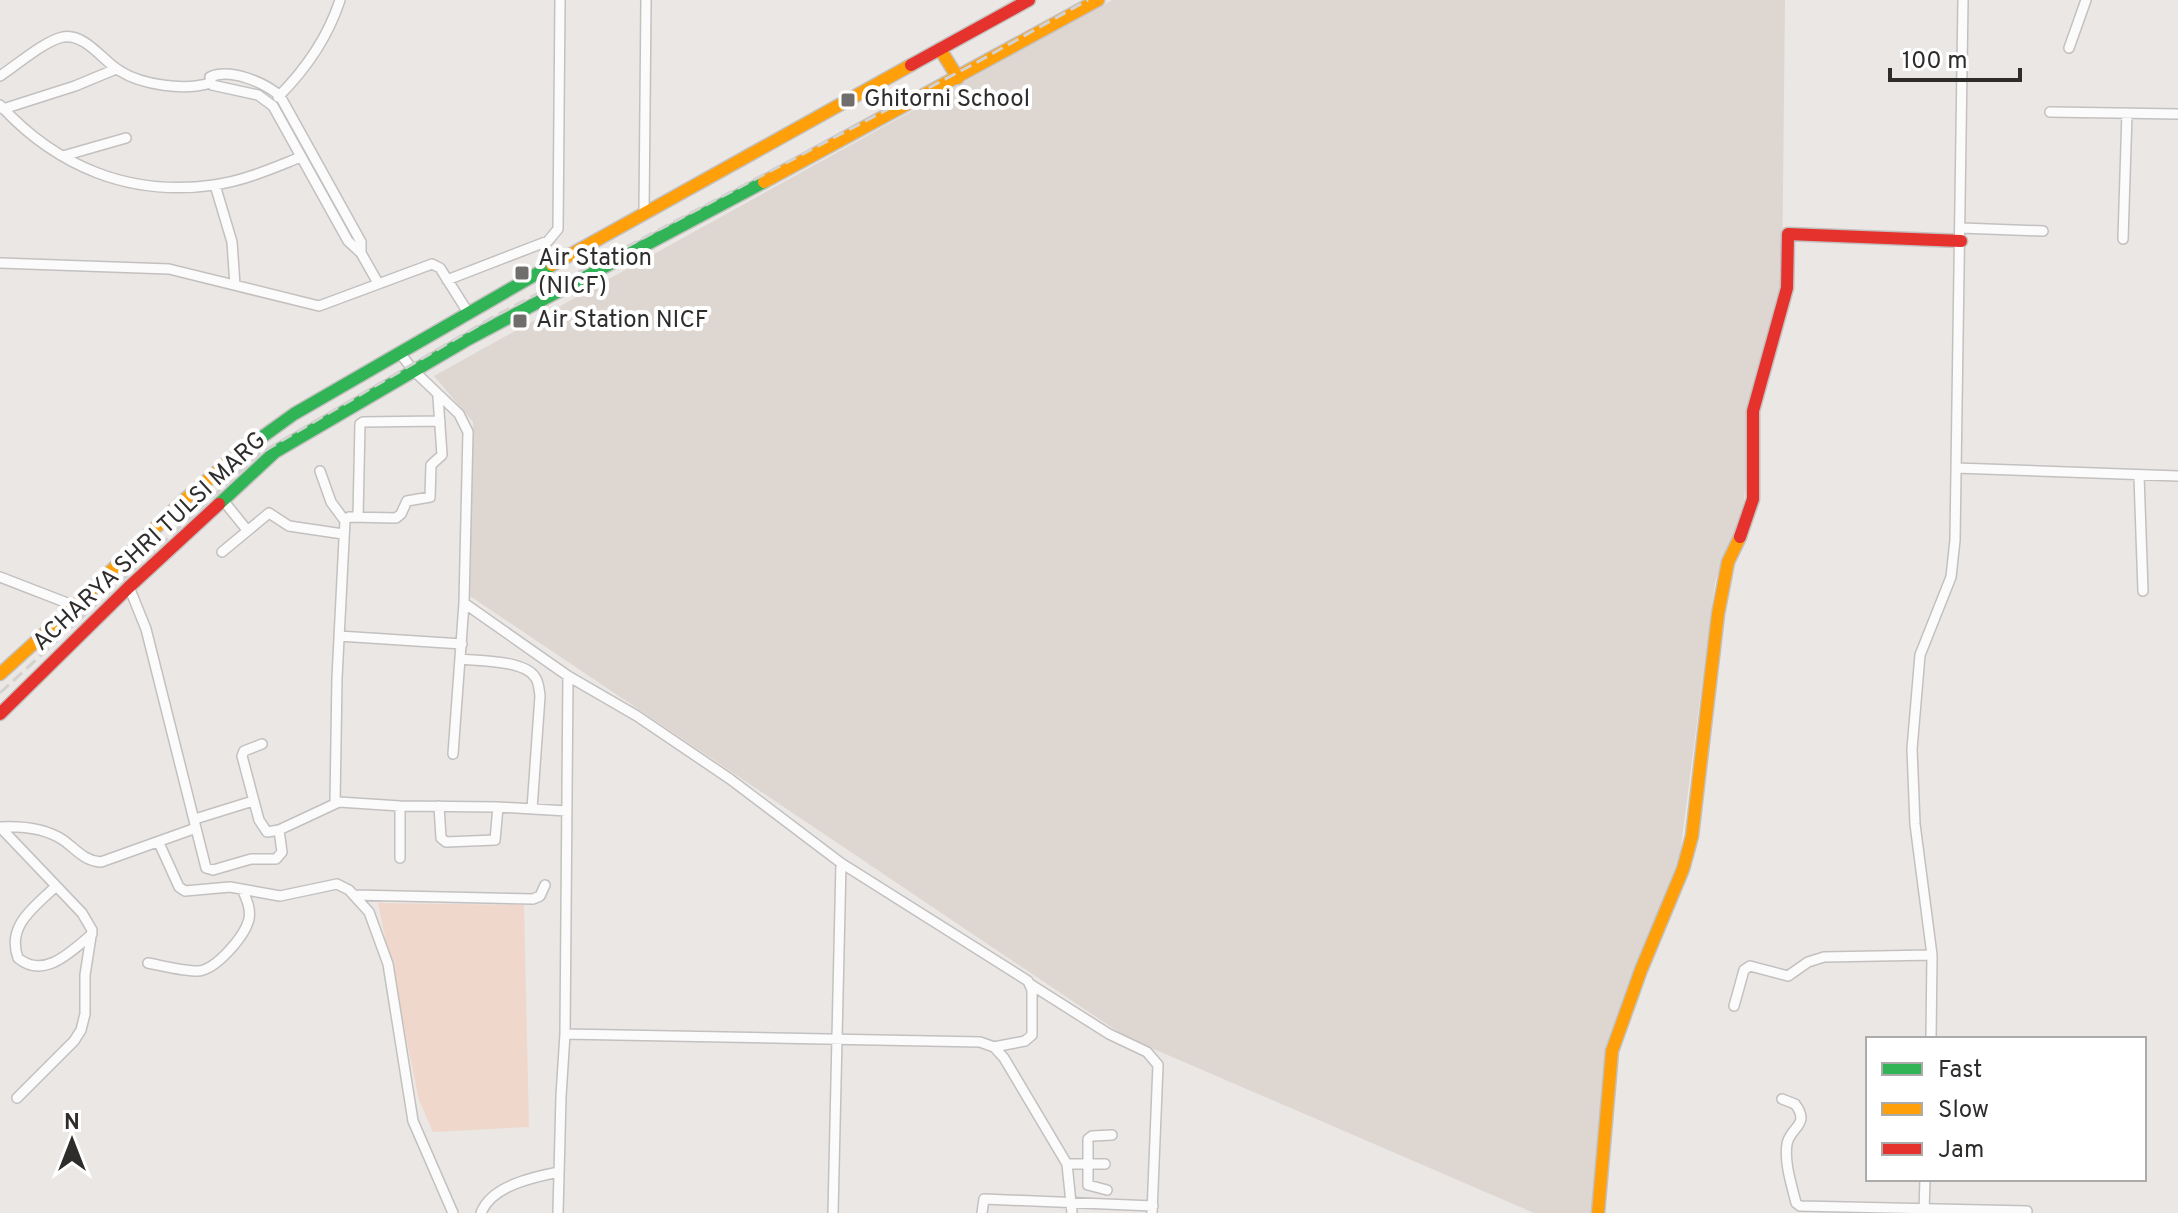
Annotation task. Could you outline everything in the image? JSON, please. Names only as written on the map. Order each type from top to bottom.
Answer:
[{"type":"main road","name":"ACHARYA SHRI TULSI MARG","points":[[1,673],[228,461],[294,414],[644,212],[1029,0]]},
{"type":"main road","name":"ACHARYA SHRI TULSI MARG","points":[[0,714],[129,587],[275,452],[413,370],[1098,0]]},
{"type":"main road","points":[[940,49],[958,78]]},
{"type":"main road","points":[[1598,1213],[1612,1051],[1641,970],[1683,869],[1692,836],[1720,600],[1728,562],[1746,526],[1753,499],[1753,411],[1787,288],[1788,234],[1961,235]]},
{"type":"main road","points":[[1,673],[23,692]]},
{"type":"street","points":[[270,104],[313,56],[340,0]]},
{"type":"street","points":[[447,280],[548,241],[557,233],[560,0]]},
{"type":"street","points":[[644,212],[646,0]]},
{"type":"street","points":[[1931,1037],[1932,955],[1913,802],[1913,735],[1920,655],[1953,568],[1963,0]]},
{"type":"street","points":[[2069,48],[2086,0]]},
{"type":"street","points":[[0,76],[53,41],[68,37],[84,43],[128,76],[170,85],[210,83],[258,95],[270,104],[348,241],[361,253],[378,283]]},
{"type":"street","points":[[116,69],[75,86],[2,107],[26,131],[63,156],[120,182],[149,186],[215,185],[301,157]]},
{"type":"street","points":[[210,83],[212,76],[229,75],[258,84],[280,96],[361,242],[361,253]]},
{"type":"street","points":[[2050,112],[2178,114]]},
{"type":"street","points":[[2123,239],[2127,113]]},
{"type":"street","points":[[63,156],[126,138]]},
{"type":"street","points":[[215,185],[232,242],[235,285]]},
{"type":"street","points":[[1961,235],[2043,231]]},
{"type":"street","points":[[0,263],[154,267],[319,306],[432,264],[440,268],[469,314]]},
{"type":"street","points":[[399,352],[438,397],[459,414],[468,432],[464,603],[453,754]]},
{"type":"street","points":[[335,803],[345,521],[349,517],[396,518],[407,501],[428,499],[431,465],[442,455],[438,397]]},
{"type":"street","points":[[358,517],[360,424],[440,421]]},
{"type":"street","points":[[1956,468],[2178,476]]},
{"type":"street","points":[[320,471],[331,502],[345,521]]},
{"type":"street","points":[[2139,476],[2143,591]]},
{"type":"street","points":[[222,499],[247,530]]},
{"type":"street","points":[[222,552],[269,513],[289,526],[343,534]]},
{"type":"street","points":[[0,577],[75,606]]},
{"type":"street","points":[[129,587],[146,629],[205,866],[209,870],[251,859],[276,859],[282,852],[279,830]]},
{"type":"street","points":[[464,603],[568,676],[681,746],[841,863],[1109,1034],[1147,1052],[1156,1060],[1153,1209],[1072,1208],[984,1199],[982,1213]]},
{"type":"street","points":[[339,636],[462,644]]},
{"type":"street","points":[[460,659],[513,664],[525,668],[537,679],[540,696],[532,809]]},
{"type":"street","points":[[558,1213],[565,1034],[568,676]]},
{"type":"street","points":[[262,744],[244,751],[242,756],[253,801],[263,829],[267,832],[279,830],[335,803],[567,811]]},
{"type":"street","points":[[0,827],[49,833],[87,859],[105,861],[159,843],[253,801]]},
{"type":"street","points":[[400,806],[400,858]]},
{"type":"street","points":[[439,806],[441,838],[446,842],[495,840],[498,807]]},
{"type":"street","points":[[0,827],[89,921],[92,934],[81,1030],[74,1041],[17,1098]]},
{"type":"street","points":[[159,843],[182,889],[193,892],[242,889],[280,896],[337,884],[354,895],[373,920],[388,964],[413,1121],[453,1213]]},
{"type":"street","points":[[833,1213],[841,863]]},
{"type":"street","points":[[354,895],[533,899],[540,896],[545,885]]},
{"type":"street","points":[[56,886],[19,924],[14,939],[18,958],[35,966],[57,962],[92,934]]},
{"type":"street","points":[[148,963],[198,971],[219,960],[240,939],[248,921],[249,909],[242,889]]},
{"type":"street","points":[[1734,1006],[1744,970],[1750,966],[1788,976],[1808,962],[1824,957],[1932,955]]},
{"type":"street","points":[[994,1047],[1031,1038],[1030,984]]},
{"type":"street","points":[[565,1034],[980,1042],[994,1047],[1004,1058],[1067,1164],[1072,1208]]},
{"type":"street","points":[[1782,1099],[1795,1104],[1801,1115],[1800,1124],[1789,1138],[1787,1148],[1798,1205],[1924,1211],[2027,1211]]},
{"type":"street","points":[[1107,1190],[1090,1187],[1088,1137],[1112,1135]]},
{"type":"street","points":[[1067,1164],[1105,1164]]},
{"type":"street","points":[[481,1213],[487,1202],[506,1189],[559,1172]]},
{"type":"street","points":[[1924,1211],[1925,1181]]},
{"type":"shaded area","points":[[1112,0],[1785,0],[1782,281],[1747,415],[1743,513],[1715,582],[1680,854],[1609,1052],[1591,1213],[1534,1213],[1126,1037],[470,596],[473,422],[434,376]]},
{"type":"shaded area","points":[[378,903],[524,905],[529,1127],[433,1132],[419,1100]]},
{"type":"railway","points":[[0,693],[259,454],[493,317],[972,65],[1088,0]]},
{"type":"traffic: fast","points":[[219,504],[275,452],[465,341],[764,182]]},
{"type":"traffic: fast","points":[[237,455],[294,414],[552,265]]},
{"type":"traffic: slow","points":[[764,182],[1098,0]]},
{"type":"traffic: slow","points":[[940,49],[958,78]]},
{"type":"traffic: slow","points":[[552,265],[911,65]]},
{"type":"traffic: slow","points":[[0,674],[184,500],[237,455]]},
{"type":"traffic: slow","points":[[1598,1213],[1612,1051],[1641,970],[1683,869],[1692,836],[1718,614],[1728,562],[1740,537]]},
{"type":"traffic: jam","points":[[911,65],[1029,0]]},
{"type":"traffic: jam","points":[[1740,537],[1753,499],[1753,411],[1787,288],[1788,234],[1961,241]]},
{"type":"traffic: jam","points":[[0,714],[219,504]]},
{"type":"place","name":"Ghitorni School","points":[[848,100]]},
{"type":"place","name":"Air Station (NICF)","points":[[522,273]]},
{"type":"place","name":"Air Station NICF","points":[[520,321]]}]
